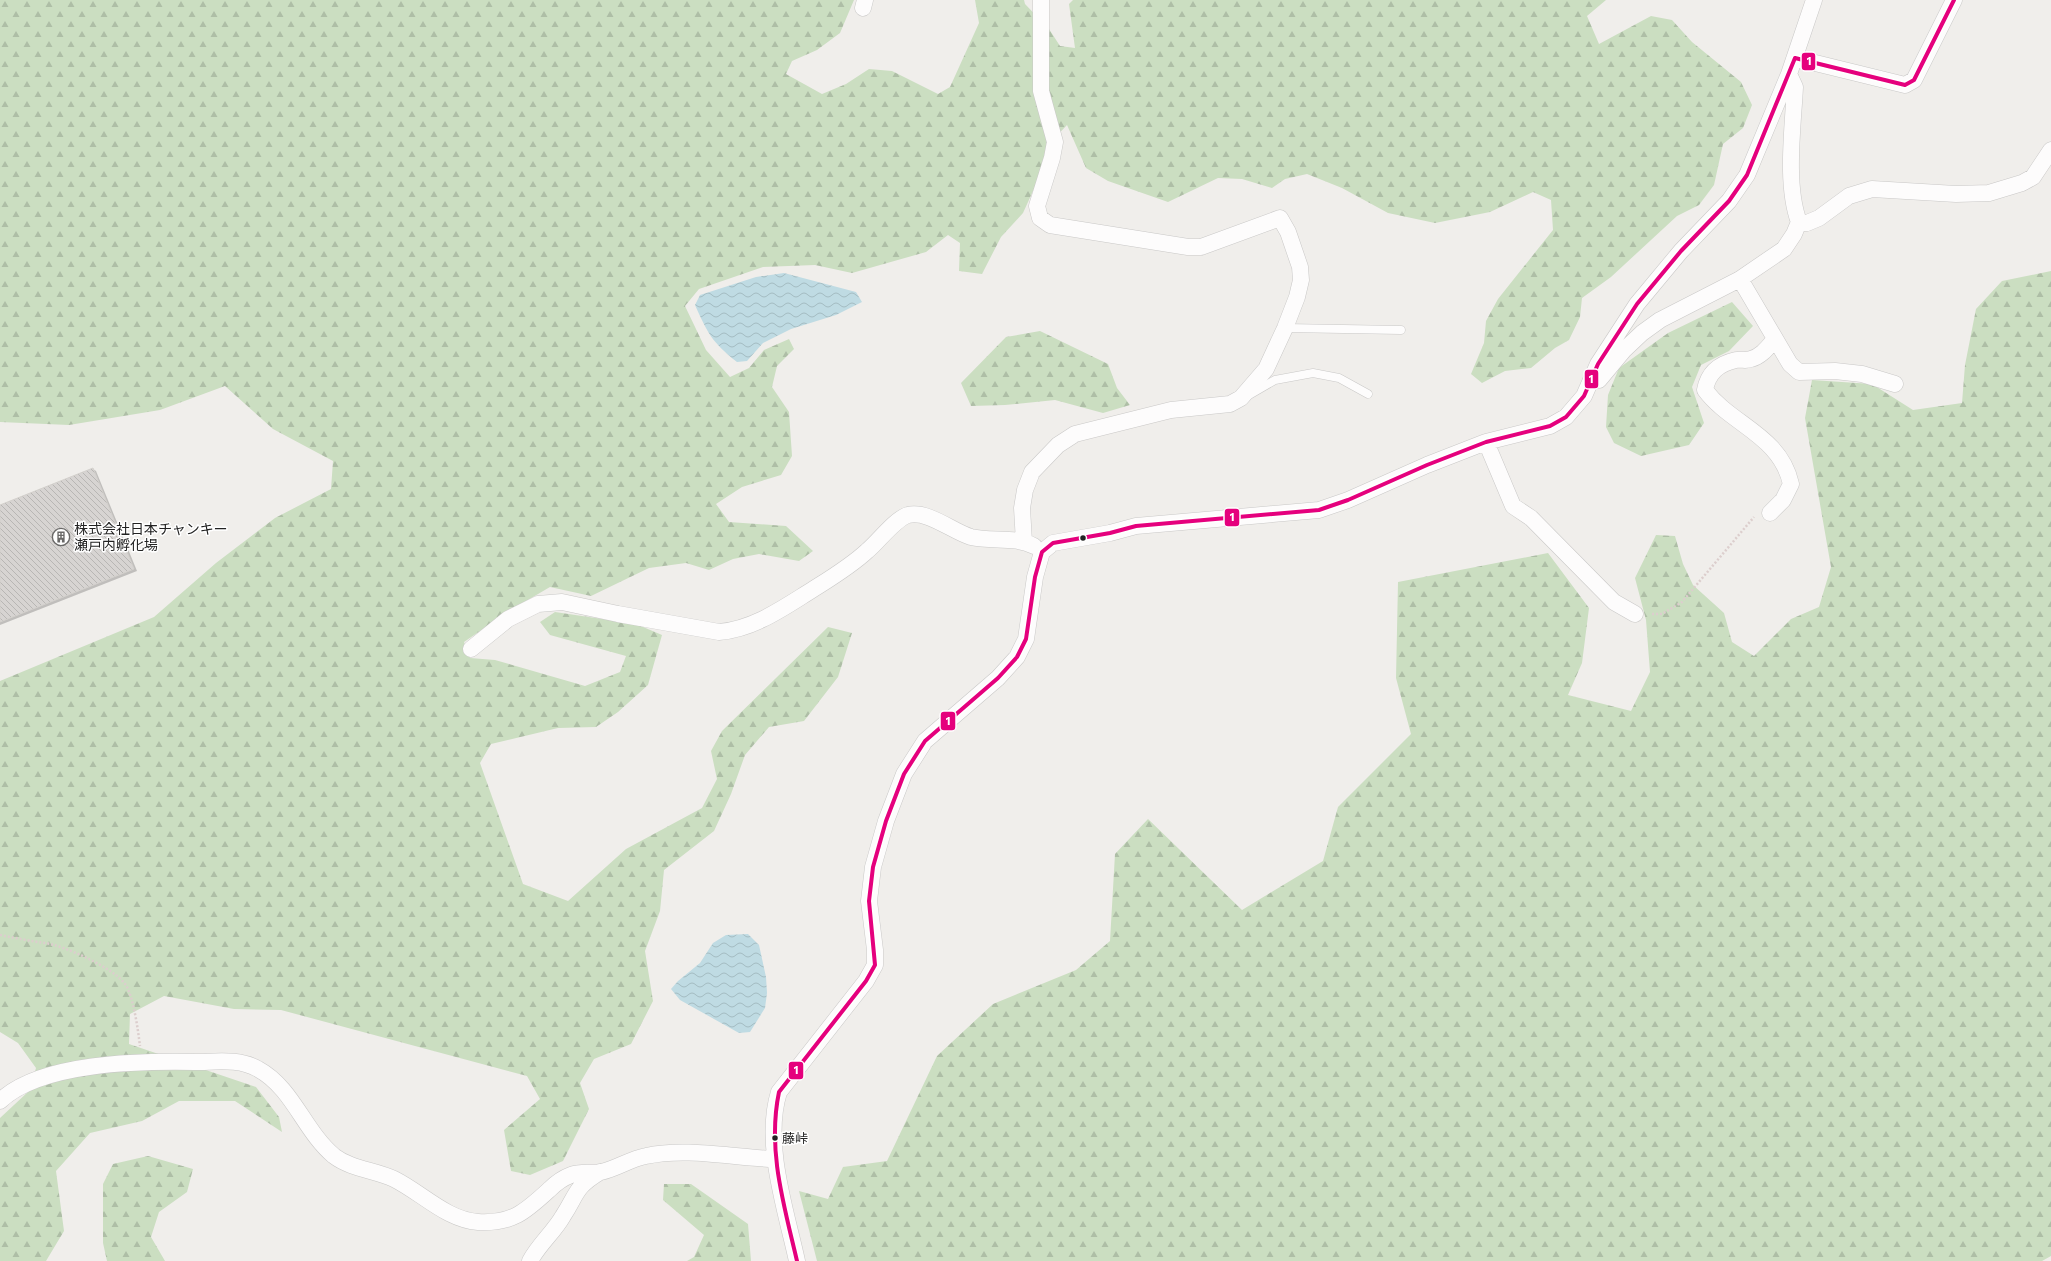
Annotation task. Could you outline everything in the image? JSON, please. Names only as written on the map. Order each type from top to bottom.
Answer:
[{"type":"street","points":[[1024,542],[1022,508],[1025,490],[1032,472],[1058,445],[1075,434],[1170,410],[1230,404],[1241,398],[1266,370],[1286,328],[1297,297],[1301,280],[1300,267],[1288,232],[1280,218],[1201,247],[1188,247],[1050,225],[1040,218],[1037,206],[1052,158],[1054,142],[1041,91],[1041,0]]},
{"type":"street","points":[[797,1261],[775,1159],[773,1134],[774,1109],[779,1092],[866,981],[875,965],[875,950],[869,901],[873,867],[886,821],[904,774],[925,741],[998,678],[1017,657],[1026,639],[1035,577],[1042,552],[1053,543],[1110,534],[1136,526],[1319,510],[1348,500],[1427,465],[1486,442],[1550,426],[1566,417],[1584,396],[1601,359],[1637,304],[1681,251],[1729,201],[1747,175],[1789,74],[1814,0]]},
{"type":"street","points":[[1795,58],[1905,85],[1914,80],[1954,0]]},
{"type":"street","points":[[1590,381],[1599,380],[1624,350],[1642,333],[1660,320],[1740,279],[1784,249],[1794,234],[1799,222],[1796,212],[1792,180],[1795,87],[1789,74]]},
{"type":"street","points":[[1799,222],[1807,223],[1819,218],[1849,196],[1872,189],[1956,194],[1989,193],[2022,183],[2033,177],[2051,150]]},
{"type":"street","points":[[1740,279],[1790,364],[1799,372],[1835,371],[1862,374],[1895,384]]},
{"type":"street","points":[[1770,513],[1783,500],[1791,484],[1788,470],[1762,437],[1711,399],[1704,390],[1707,379],[1719,366],[1737,360],[1750,360],[1760,355],[1775,339]]},
{"type":"street","points":[[1486,442],[1513,506],[1531,518],[1614,602],[1635,614]]},
{"type":"street","points":[[472,649],[508,619],[538,604],[562,602],[618,614],[719,632],[733,631],[781,611],[842,571],[866,552],[894,525],[908,515],[924,516],[970,537],[1024,542],[1042,552]]},
{"type":"street","points":[[0,1101],[10,1092],[32,1081],[54,1074],[116,1063],[141,1061],[234,1061],[257,1068],[277,1082],[318,1138],[335,1156],[348,1164],[393,1179],[463,1220],[492,1222],[510,1220],[527,1209],[564,1177],[574,1174],[600,1172]]},
{"type":"street","points":[[530,1261],[536,1249],[564,1216],[575,1193],[584,1182],[600,1172],[645,1156],[674,1153],[775,1159]]},
{"type":"lane","points":[[1286,328],[1401,330]]},
{"type":"lane","points":[[1241,398],[1254,393],[1275,380],[1313,373],[1339,378],[1368,394]]},
{"type":"path","points":[[1635,614],[1662,614],[1682,602],[1752,518],[1770,513]]},
{"type":"path","points":[[0,935],[46,943],[101,964],[119,977],[127,986],[137,1027],[141,1061]]},
{"type":"green space","points":[[0,0],[854,0],[840,33],[817,50],[792,61],[786,74],[822,94],[846,84],[869,69],[892,71],[938,94],[950,87],[979,23],[975,0],[1024,0],[1025,4],[1049,29],[1060,46],[1075,48],[1069,4],[1073,0],[1606,0],[1587,16],[1599,44],[1651,16],[1672,20],[1692,42],[1741,82],[1752,105],[1743,128],[1723,144],[1714,185],[1699,205],[1677,216],[1611,277],[1582,298],[1580,317],[1569,340],[1555,348],[1531,368],[1505,371],[1482,383],[1471,374],[1484,343],[1486,321],[1498,299],[1553,230],[1551,200],[1533,192],[1490,212],[1435,223],[1388,213],[1342,188],[1307,174],[1285,179],[1272,188],[1242,179],[1218,178],[1168,202],[1108,181],[1086,168],[1067,125],[1050,143],[1043,169],[1023,213],[1001,237],[982,274],[959,271],[960,243],[948,235],[926,252],[852,273],[815,265],[763,267],[699,289],[685,306],[706,350],[730,377],[749,368],[764,350],[789,339],[794,349],[777,366],[772,387],[789,412],[792,456],[781,475],[742,487],[716,504],[729,522],[786,526],[813,551],[799,561],[759,554],[733,559],[709,570],[686,563],[649,568],[591,596],[550,587],[509,611],[464,642],[470,658],[495,660],[585,686],[620,672],[626,656],[550,635],[540,622],[555,612],[636,624],[662,635],[648,685],[618,712],[596,727],[558,728],[491,744],[480,763],[523,884],[568,901],[626,849],[702,808],[717,779],[711,751],[722,731],[828,627],[852,633],[838,677],[804,721],[769,727],[745,755],[731,794],[714,831],[664,870],[660,911],[645,951],[653,1001],[631,1044],[594,1059],[580,1083],[589,1109],[563,1161],[530,1175],[511,1171],[504,1130],[540,1099],[527,1076],[281,1010],[234,1009],[164,996],[130,1014],[129,1044],[256,1087],[279,1117],[282,1132],[235,1101],[179,1101],[142,1121],[90,1133],[56,1171],[64,1231],[46,1261],[0,1261],[0,1118],[29,1091],[36,1068],[18,1043],[0,1032],[0,681],[154,617],[216,563],[275,518],[331,489],[333,461],[273,429],[225,386],[160,410],[69,425],[0,422]]},
{"type":"green space","points":[[2051,271],[2051,1256],[2042,1261],[817,1261],[799,1191],[828,1199],[843,1167],[887,1161],[937,1056],[993,1004],[1076,970],[1110,941],[1115,854],[1148,819],[1242,910],[1323,861],[1338,807],[1411,734],[1396,678],[1398,582],[1548,553],[1589,608],[1582,663],[1568,695],[1631,711],[1650,672],[1646,620],[1635,578],[1656,535],[1675,536],[1683,564],[1693,585],[1724,613],[1732,642],[1754,656],[1791,619],[1819,607],[1831,567],[1805,418],[1812,380],[1872,384],[1913,410],[1962,403],[1965,365],[1976,309],[2002,281]]},
{"type":"green space","points":[[1732,302],[1753,326],[1729,351],[1701,365],[1692,387],[1704,423],[1689,445],[1641,456],[1614,443],[1606,427],[1608,395],[1619,368],[1668,333]]},
{"type":"green space","points":[[1040,331],[1108,364],[1117,388],[1130,405],[1103,413],[1055,400],[1005,405],[971,406],[961,383],[1006,337]]},
{"type":"green space","points":[[148,1156],[193,1169],[187,1192],[159,1212],[151,1237],[165,1261],[107,1261],[103,1243],[103,1184],[113,1164]]},
{"type":"green space","points":[[664,1184],[691,1184],[748,1224],[751,1261],[687,1261],[694,1257],[704,1235],[663,1200]]},
{"type":"water","points":[[784,273],[856,292],[862,302],[836,315],[791,329],[763,343],[747,361],[737,362],[716,343],[707,331],[695,305],[700,295],[756,277]]},
{"type":"water","points":[[748,934],[759,945],[766,977],[767,993],[765,1008],[750,1032],[739,1033],[680,1000],[671,989],[678,981],[700,963],[713,943],[726,935]]},
{"type":"building","name":"株式会社日本チャンキー 瀬戸内孵化場","points":[[93,468],[134,569],[0,622],[0,505]]},
{"type":"transit line","name":"1","points":[[797,1261],[782,1198],[776,1156],[775,1135],[779,1092],[866,981],[875,965],[869,901],[873,867],[886,821],[904,774],[925,741],[998,678],[1017,657],[1026,639],[1035,577],[1042,552],[1053,543],[1110,533],[1136,526],[1319,510],[1348,500],[1427,465],[1486,442],[1550,426],[1566,417],[1584,396],[1598,364],[1637,304],[1681,251],[1729,201],[1747,175],[1795,58],[1905,85],[1914,80],[1954,0]]},
{"type":"place","name":"株式会社日本チャンキー 瀬戸内孵化場","points":[[61,537]]},
{"type":"place","name":"藤峠","points":[[775,1138]]}]
